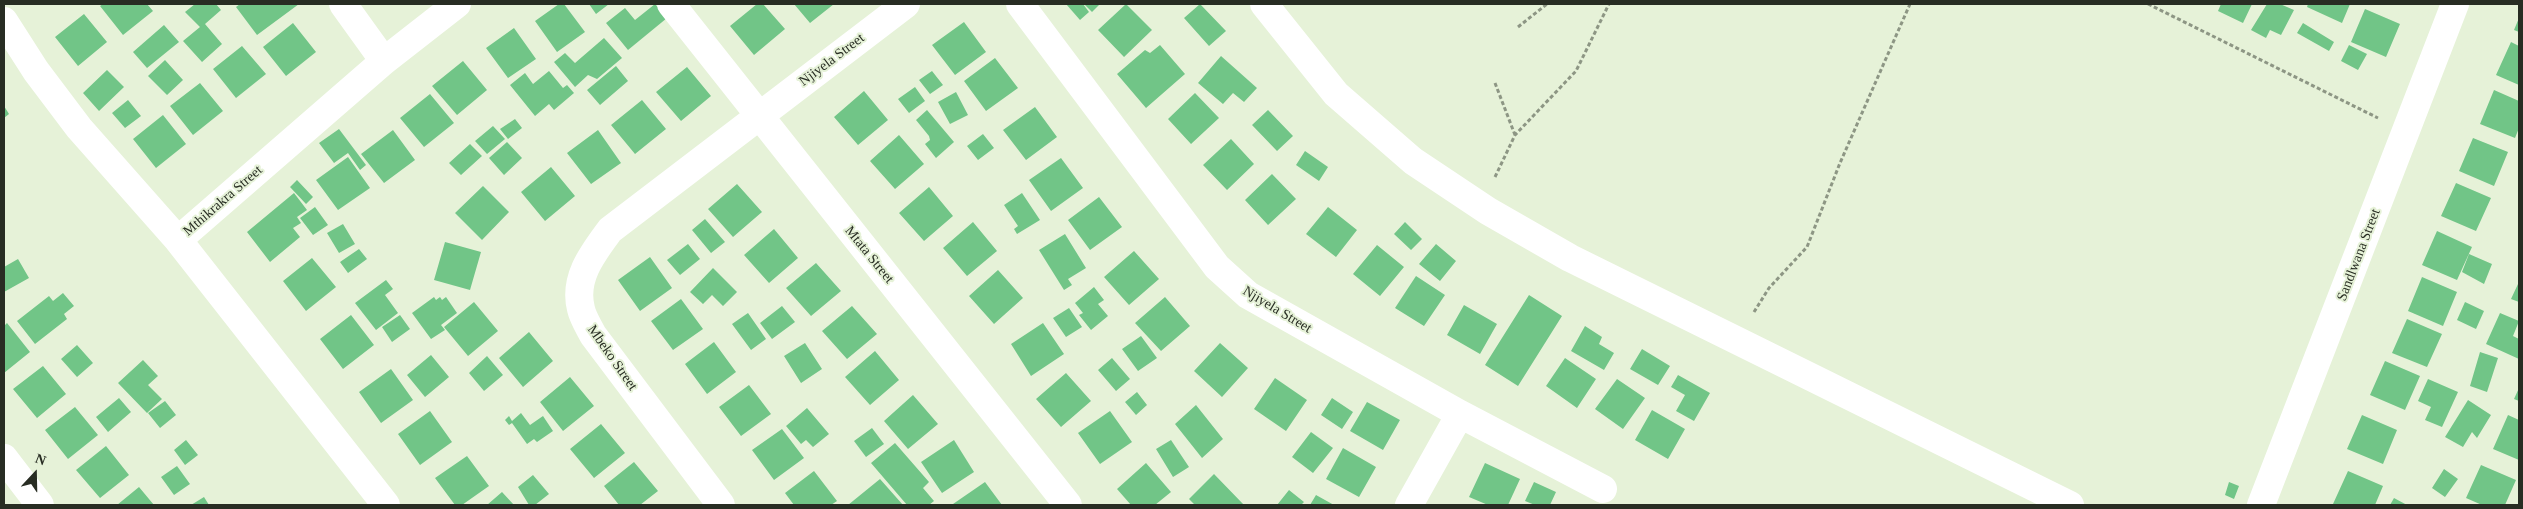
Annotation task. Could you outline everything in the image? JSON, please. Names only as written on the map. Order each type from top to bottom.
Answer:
[{"type":"street","points":[[4,11],[13,4]]},
{"type":"street","points":[[343,4],[384,61]]},
{"type":"street","name":"Mthikrakra Street","points":[[386,505],[178,240],[384,61],[457,4]]},
{"type":"street","name":"Mtata Street","points":[[671,4],[758,117],[1068,505]]},
{"type":"street","name":"Njiyela Street","points":[[758,117],[906,4]]},
{"type":"street","name":"Njiyela Street","points":[[1020,4],[1217,267],[1248,295],[1460,414],[1603,489]]},
{"type":"street","points":[[1264,4],[1336,94],[1413,161],[1481,207],[1570,258],[2070,505]]},
{"type":"street","name":"Sandlwana Street","points":[[2260,505],[2456,4]]},
{"type":"street","points":[[4,21],[36,71],[79,128],[178,240]]},
{"type":"street","name":"Mbeko Street","points":[[721,505],[592,335],[581,309],[579,285],[590,256],[610,230],[758,117]]},
{"type":"street","points":[[1409,505],[1460,414]]},
{"type":"street","points":[[4,458],[40,505]]},
{"type":"path","points":[[1518,27],[1547,4]]},
{"type":"path","points":[[1481,207],[1515,135],[1576,71],[1610,4]]},
{"type":"path","points":[[1736,340],[1769,288],[1807,247],[1840,163],[1910,4]]},
{"type":"path","points":[[2148,4],[2406,132]]},
{"type":"path","points":[[1495,83],[1515,135]]},
{"type":"building","points":[[103,4],[147,4],[153,11],[123,35],[100,6]]},
{"type":"building","points":[[195,4],[216,4],[221,10],[205,24],[222,44],[202,62],[183,41],[200,27],[185,12]]},
{"type":"building","points":[[240,4],[299,4],[257,35],[236,7]]},
{"type":"building","points":[[559,4],[564,4],[585,32],[557,52],[535,21]]},
{"type":"building","points":[[589,4],[609,4],[596,14]]},
{"type":"building","points":[[655,4],[667,18],[628,50],[606,23],[625,8],[635,20]]},
{"type":"building","points":[[757,4],[763,4],[785,29],[754,55],[730,26]]},
{"type":"building","points":[[794,4],[834,4],[810,23]]},
{"type":"building","points":[[1066,4],[1083,4],[1089,12],[1080,20]]},
{"type":"building","points":[[1084,4],[1100,4],[1092,12]]},
{"type":"building","points":[[1126,4],[1152,30],[1124,57],[1098,30]]},
{"type":"building","points":[[1200,4],[1226,31],[1209,46],[1184,18]]},
{"type":"building","points":[[2221,4],[2252,4],[2243,23],[2218,11]]},
{"type":"building","points":[[2267,4],[2280,4],[2294,10],[2281,35],[2270,30],[2266,38],[2251,30]]},
{"type":"building","points":[[2308,4],[2350,4],[2342,23],[2307,7]]},
{"type":"building","points":[[2365,9],[2400,24],[2386,57],[2351,42]]},
{"type":"building","points":[[84,14],[107,42],[78,66],[55,37]]},
{"type":"building","points":[[2519,18],[2519,32],[2514,30]]},
{"type":"building","points":[[964,22],[986,52],[955,75],[932,45]]},
{"type":"building","points":[[293,23],[316,52],[286,76],[263,47]]},
{"type":"building","points":[[2303,23],[2334,42],[2329,51],[2297,33]]},
{"type":"building","points":[[164,25],[179,42],[147,68],[133,52]]},
{"type":"building","points":[[514,28],[536,59],[508,78],[486,48]]},
{"type":"building","points":[[604,38],[622,58],[597,79],[588,75],[575,87],[554,62],[565,53],[575,63]]},
{"type":"building","points":[[2511,42],[2519,46],[2519,85],[2496,75]]},
{"type":"building","points":[[1160,45],[1185,74],[1146,108],[1117,74],[1145,50],[1150,53]]},
{"type":"building","points":[[2349,45],[2367,54],[2358,70],[2341,61]]},
{"type":"building","points":[[242,46],[266,74],[236,98],[213,69]]},
{"type":"building","points":[[1221,56],[1257,88],[1244,102],[1233,93],[1223,104],[1198,83]]},
{"type":"building","points":[[995,58],[1018,88],[986,111],[964,81]]},
{"type":"building","points":[[165,60],[183,80],[167,95],[148,76]]},
{"type":"building","points":[[463,61],[487,90],[457,115],[432,86]]},
{"type":"building","points":[[616,66],[628,81],[600,105],[587,90]]},
{"type":"building","points":[[687,67],[711,96],[681,121],[656,92]]},
{"type":"building","points":[[107,70],[124,87],[99,111],[83,93]]},
{"type":"building","points":[[549,71],[563,88],[567,85],[574,93],[554,110],[549,104],[535,116],[510,85],[525,73],[533,84]]},
{"type":"building","points":[[932,71],[943,85],[930,94],[919,80]]},
{"type":"building","points":[[200,83],[223,111],[193,135],[170,106]]},
{"type":"building","points":[[915,87],[925,101],[909,113],[898,99]]},
{"type":"building","points":[[2494,90],[2519,101],[2519,128],[2515,138],[2480,124]]},
{"type":"building","points":[[864,91],[888,120],[858,145],[834,117]]},
{"type":"building","points":[[956,92],[968,115],[950,124],[938,102]]},
{"type":"building","points":[[1195,93],[1219,118],[1191,144],[1168,119]]},
{"type":"building","points":[[430,94],[454,123],[424,147],[400,118]]},
{"type":"building","points":[[128,100],[141,116],[125,128],[112,113]]},
{"type":"building","points":[[642,100],[666,129],[635,154],[611,125]]},
{"type":"building","points":[[4,106],[9,114],[4,118]]},
{"type":"building","points":[[1035,107],[1057,137],[1026,160],[1003,130]]},
{"type":"building","points":[[927,110],[954,142],[936,158],[925,144],[930,140],[929,136],[916,120]]},
{"type":"building","points":[[1268,110],[1293,136],[1277,151],[1252,125]]},
{"type":"building","points":[[163,115],[186,144],[156,168],[133,139]]},
{"type":"building","points":[[515,119],[522,128],[508,139],[500,129]]},
{"type":"building","points":[[493,126],[505,139],[487,154],[475,141]]},
{"type":"building","points":[[339,129],[366,165],[360,170],[348,153],[334,163],[319,143]]},
{"type":"building","points":[[393,130],[415,160],[384,183],[361,154]]},
{"type":"building","points":[[598,130],[621,163],[591,184],[567,153]]},
{"type":"building","points":[[983,134],[994,148],[978,160],[967,146]]},
{"type":"building","points":[[899,135],[924,164],[895,189],[870,161]]},
{"type":"building","points":[[2473,138],[2508,152],[2494,186],[2459,171]]},
{"type":"building","points":[[1231,139],[1254,164],[1227,190],[1203,165]]},
{"type":"building","points":[[507,142],[522,158],[504,175],[489,158]]},
{"type":"building","points":[[470,144],[482,156],[461,175],[449,163]]},
{"type":"building","points":[[1305,151],[1328,167],[1319,181],[1296,165]]},
{"type":"building","points":[[348,157],[370,188],[338,210],[316,180]]},
{"type":"building","points":[[1061,158],[1083,188],[1051,211],[1029,180]]},
{"type":"building","points":[[551,167],[575,196],[545,221],[521,192]]},
{"type":"building","points":[[1272,174],[1296,199],[1268,225],[1245,200]]},
{"type":"building","points":[[297,180],[313,197],[306,204],[290,187]]},
{"type":"building","points":[[2456,183],[2491,198],[2476,231],[2441,216]]},
{"type":"building","points":[[737,184],[762,212],[733,237],[708,209]]},
{"type":"building","points":[[483,186],[509,212],[482,240],[455,213]]},
{"type":"building","points":[[929,187],[953,216],[924,241],[899,213]]},
{"type":"building","points":[[294,193],[307,210],[297,217],[301,223],[293,228],[300,237],[270,262],[247,232]]},
{"type":"building","points":[[1022,193],[1040,220],[1017,234],[1014,229],[1018,226],[1004,205]]},
{"type":"building","points":[[1099,197],[1122,227],[1090,250],[1068,220]]},
{"type":"building","points":[[315,207],[328,225],[313,235],[300,218]]},
{"type":"building","points":[[1328,207],[1357,230],[1336,257],[1306,234]]},
{"type":"building","points":[[705,219],[725,242],[711,253],[692,230]]},
{"type":"building","points":[[973,222],[997,251],[967,276],[943,248]]},
{"type":"building","points":[[1405,222],[1422,239],[1411,250],[1394,234]]},
{"type":"building","points":[[343,224],[355,244],[339,253],[327,233]]},
{"type":"building","points":[[774,229],[798,258],[769,283],[744,255]]},
{"type":"building","points":[[2437,231],[2472,247],[2457,280],[2422,265]]},
{"type":"building","points":[[1065,234],[1086,268],[1068,279],[1072,285],[1064,290],[1039,250]]},
{"type":"building","points":[[445,242],[481,252],[470,290],[434,280]]},
{"type":"building","points":[[688,244],[700,259],[680,275],[667,260]]},
{"type":"building","points":[[1436,244],[1456,261],[1440,281],[1419,264]]},
{"type":"building","points":[[1377,245],[1404,267],[1380,296],[1353,274]]},
{"type":"building","points":[[359,249],[367,259],[348,273],[340,262]]},
{"type":"building","points":[[1134,251],[1159,279],[1129,305],[1104,277]]},
{"type":"building","points":[[2469,254],[2492,264],[2484,284],[2462,272]]},
{"type":"building","points":[[650,257],[672,288],[640,311],[618,280]]},
{"type":"building","points":[[312,258],[336,287],[306,311],[283,281]]},
{"type":"building","points":[[18,259],[29,278],[4,292],[4,267]]},
{"type":"building","points":[[816,263],[841,291],[811,316],[786,288]]},
{"type":"building","points":[[713,268],[737,292],[723,306],[712,295],[703,304],[690,292]]},
{"type":"building","points":[[998,270],[1023,298],[994,324],[969,296]]},
{"type":"building","points":[[1416,276],[1445,295],[1424,326],[1395,308]]},
{"type":"building","points":[[2422,277],[2457,292],[2443,326],[2408,311]]},
{"type":"building","points":[[386,280],[393,289],[385,295],[398,313],[376,330],[355,303]]},
{"type":"building","points":[[2519,285],[2519,302],[2511,299]]},
{"type":"building","points":[[1094,287],[1104,300],[1098,304],[1108,316],[1091,330],[1079,315],[1083,313],[1075,303]]},
{"type":"building","points":[[63,293],[74,306],[64,314],[67,319],[35,344],[17,321],[49,296],[53,301]]},
{"type":"building","points":[[1529,295],[1562,316],[1518,386],[1485,365]]},
{"type":"building","points":[[434,297],[436,300],[440,297],[442,300],[446,297],[457,313],[441,325],[445,330],[431,339],[412,313]]},
{"type":"building","points":[[1165,297],[1190,326],[1161,351],[1135,323]]},
{"type":"building","points":[[681,299],[703,329],[673,350],[651,321]]},
{"type":"building","points":[[474,302],[498,331],[468,356],[444,327]]},
{"type":"building","points":[[2465,302],[2484,311],[2476,329],[2457,320]]},
{"type":"building","points":[[1464,305],[1497,324],[1480,354],[1447,335]]},
{"type":"building","points":[[782,306],[795,322],[772,339],[760,323]]},
{"type":"building","points":[[852,306],[877,334],[847,359],[822,331]]},
{"type":"building","points":[[1069,308],[1082,327],[1066,337],[1053,318]]},
{"type":"building","points":[[748,313],[766,339],[751,350],[732,324]]},
{"type":"building","points":[[2500,313],[2519,321],[2513,336],[2519,339],[2519,359],[2486,344]]},
{"type":"building","points":[[351,315],[374,345],[343,369],[320,339]]},
{"type":"building","points":[[400,315],[410,329],[392,342],[382,327]]},
{"type":"building","points":[[2407,319],[2442,334],[2427,367],[2392,353]]},
{"type":"building","points":[[7,323],[30,352],[4,373],[4,326]]},
{"type":"building","points":[[1043,323],[1064,354],[1031,376],[1011,344]]},
{"type":"building","points":[[1585,326],[1602,337],[1599,344],[1614,353],[1604,370],[1571,351]]},
{"type":"building","points":[[529,332],[553,361],[523,387],[499,358]]},
{"type":"building","points":[[1141,336],[1157,358],[1138,371],[1122,349]]},
{"type":"building","points":[[714,342],[736,372],[707,394],[685,364]]},
{"type":"building","points":[[805,343],[822,369],[801,383],[784,356]]},
{"type":"building","points":[[1220,343],[1248,368],[1222,397],[1194,371]]},
{"type":"building","points":[[77,345],[93,363],[77,377],[61,359]]},
{"type":"building","points":[[1642,349],[1670,366],[1658,385],[1630,369]]},
{"type":"building","points":[[875,351],[899,380],[870,405],[845,377]]},
{"type":"building","points":[[2480,352],[2498,358],[2487,392],[2470,386]]},
{"type":"building","points":[[431,355],[449,377],[425,397],[407,375]]},
{"type":"building","points":[[487,356],[503,375],[484,391],[469,373]]},
{"type":"building","points":[[1112,358],[1130,379],[1116,391],[1098,370]]},
{"type":"building","points":[[1565,358],[1596,379],[1577,408],[1546,386]]},
{"type":"building","points":[[143,360],[158,376],[148,385],[162,399],[147,413],[118,383]]},
{"type":"building","points":[[2385,361],[2420,376],[2405,410],[2370,395]]},
{"type":"building","points":[[43,366],[66,394],[37,418],[13,389]]},
{"type":"building","points":[[391,369],[413,400],[381,423],[359,392]]},
{"type":"building","points":[[1066,373],[1091,401],[1061,427],[1036,399]]},
{"type":"building","points":[[1678,375],[1710,393],[1694,421],[1676,411],[1685,395],[1671,387]]},
{"type":"building","points":[[570,377],[594,406],[563,431],[540,402]]},
{"type":"building","points":[[1275,378],[1307,400],[1286,431],[1254,409]]},
{"type":"building","points":[[1617,379],[1645,398],[1623,429],[1595,409]]},
{"type":"building","points":[[2428,379],[2458,392],[2442,427],[2425,420],[2431,407],[2418,401]]},
{"type":"building","points":[[749,385],[771,414],[741,436],[719,407]]},
{"type":"building","points":[[2519,388],[2519,401],[2514,399]]},
{"type":"building","points":[[1137,392],[1147,405],[1136,415],[1125,402]]},
{"type":"building","points":[[913,395],[938,424],[908,449],[884,421]]},
{"type":"building","points":[[119,398],[131,412],[108,432],[96,417]]},
{"type":"building","points":[[1332,398],[1353,412],[1342,429],[1321,415]]},
{"type":"building","points":[[2468,400],[2491,415],[2477,438],[2472,432],[2463,447],[2445,437]]},
{"type":"building","points":[[165,401],[176,415],[160,428],[148,413]]},
{"type":"building","points":[[1367,402],[1400,420],[1383,450],[1350,431]]},
{"type":"building","points":[[1196,405],[1223,439],[1202,458],[1175,424]]},
{"type":"building","points":[[75,407],[98,435],[68,459],[45,430]]},
{"type":"building","points":[[807,408],[829,434],[813,447],[806,440],[801,444],[786,426]]},
{"type":"building","points":[[1652,410],[1685,429],[1668,459],[1635,440]]},
{"type":"building","points":[[430,411],[452,442],[420,465],[398,434]]},
{"type":"building","points":[[1110,411],[1132,442],[1100,464],[1078,433]]},
{"type":"building","points":[[521,413],[530,425],[543,416],[553,431],[537,442],[534,439],[527,444],[512,423],[509,425],[505,420],[509,416],[512,421]]},
{"type":"building","points":[[2362,415],[2397,430],[2383,464],[2347,449]]},
{"type":"building","points":[[2508,415],[2519,420],[2519,460],[2493,449]]},
{"type":"building","points":[[601,424],[625,453],[594,478],[570,449]]},
{"type":"building","points":[[872,428],[884,444],[866,457],[854,441]]},
{"type":"building","points":[[782,429],[804,458],[774,480],[752,450]]},
{"type":"building","points":[[1311,432],[1333,448],[1313,473],[1292,457]]},
{"type":"building","points":[[186,440],[198,455],[185,465],[174,450]]},
{"type":"building","points":[[954,440],[974,472],[942,493],[921,462]]},
{"type":"building","points":[[1171,440],[1189,467],[1173,477],[1156,449]]},
{"type":"building","points":[[895,443],[929,482],[923,488],[934,501],[929,505],[907,505],[871,463]]},
{"type":"building","points":[[106,446],[129,475],[100,498],[76,470]]},
{"type":"building","points":[[1343,448],[1376,467],[1359,497],[1326,479]]},
{"type":"building","points":[[467,456],[489,486],[462,505],[455,505],[435,478]]},
{"type":"building","points":[[634,462],[658,491],[640,505],[619,505],[604,486]]},
{"type":"building","points":[[1146,463],[1171,492],[1155,505],[1131,505],[1117,489]]},
{"type":"building","points":[[1485,463],[1520,479],[1508,505],[1488,505],[1469,497]]},
{"type":"building","points":[[2481,465],[2516,480],[2505,505],[2482,505],[2466,498]]},
{"type":"building","points":[[177,466],[190,484],[174,495],[161,477]]},
{"type":"building","points":[[2444,469],[2458,479],[2445,497],[2432,488]]},
{"type":"building","points":[[814,471],[837,501],[831,505],[794,505],[785,493]]},
{"type":"building","points":[[2348,471],[2383,486],[2375,505],[2333,504]]},
{"type":"building","points":[[1214,474],[1244,505],[1195,505],[1189,499]]},
{"type":"building","points":[[533,475],[549,494],[535,505],[529,505],[518,487]]},
{"type":"building","points":[[880,479],[903,505],[848,505]]},
{"type":"building","points":[[985,482],[1002,505],[953,504]]},
{"type":"building","points":[[1534,482],[1556,492],[1550,505],[1535,505],[1525,501]]},
{"type":"building","points":[[2229,482],[2239,486],[2234,499],[2225,495]]},
{"type":"building","points":[[139,487],[154,505],[117,505]]},
{"type":"building","points":[[1289,490],[1304,502],[1301,505],[1277,505]]},
{"type":"building","points":[[502,492],[514,505],[487,505]]},
{"type":"building","points":[[1316,495],[1334,505],[1310,505]]},
{"type":"building","points":[[204,497],[209,505],[191,505]]},
{"type":"building","points":[[2394,498],[2407,505],[2390,505]]}]
